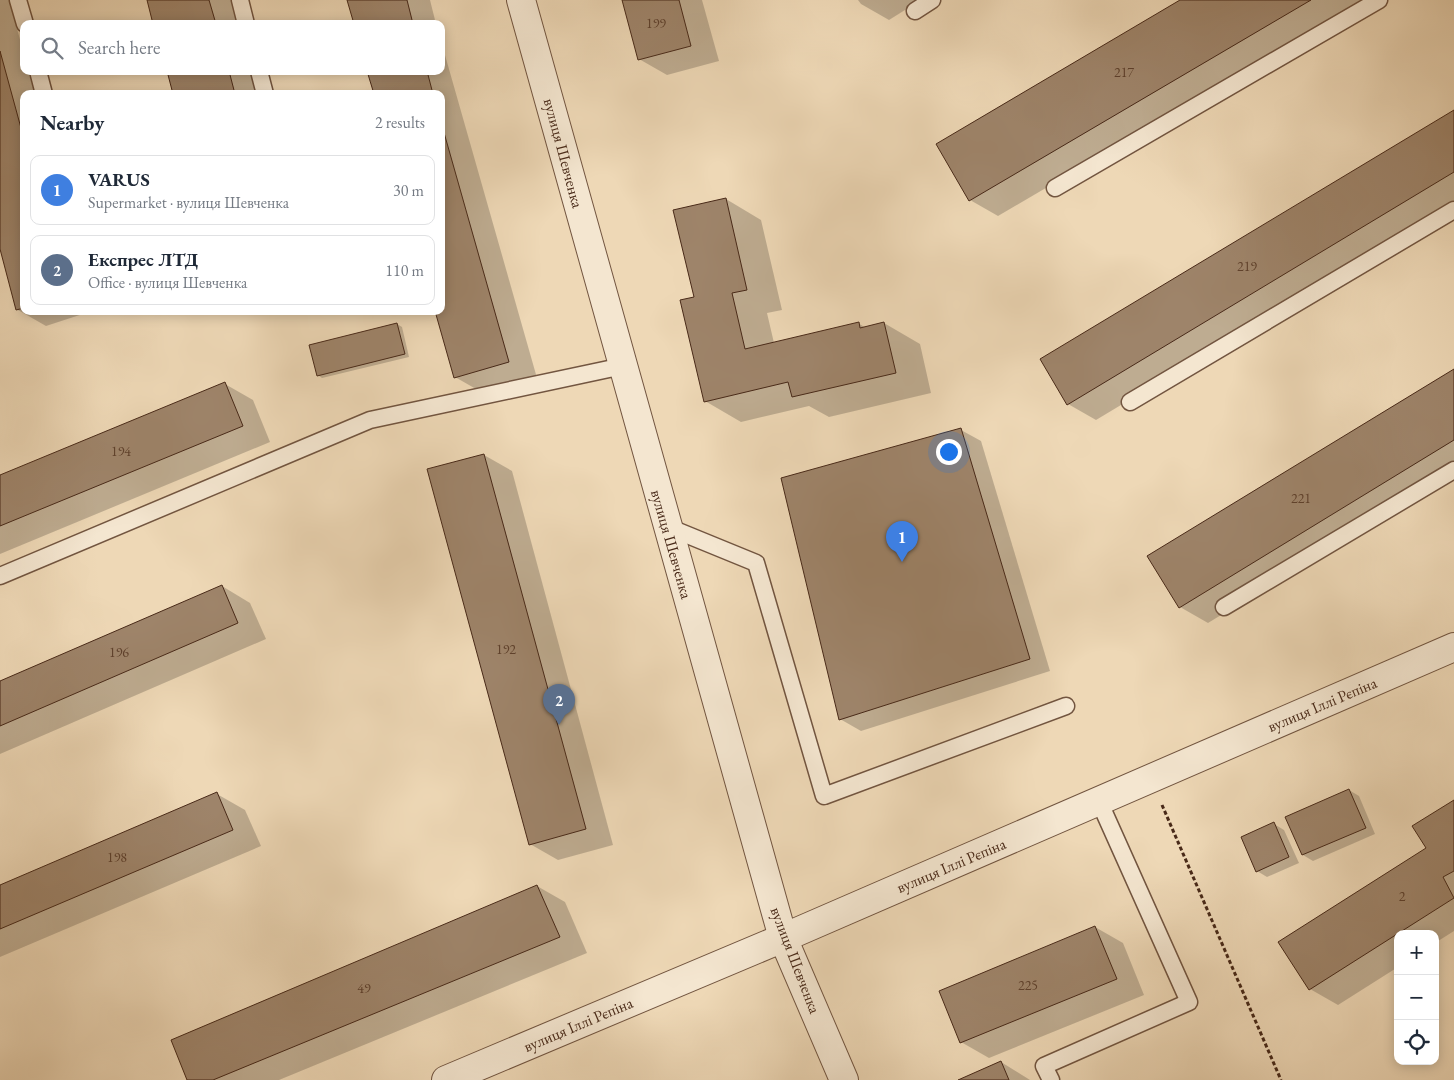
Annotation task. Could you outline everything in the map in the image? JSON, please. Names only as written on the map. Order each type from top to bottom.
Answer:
[{"type":"street","name":"вулиця Шевченка","points":[[521,0],[783,938],[844,1080]]},
{"type":"street","name":"вулиця Іллі Рєпіна","points":[[446,1080],[783,938],[1454,647]]},
{"type":"lane","points":[[18,0],[24,20]]},
{"type":"lane","points":[[240,0],[245,20]]},
{"type":"lane","points":[[915,11],[932,0]]},
{"type":"lane","points":[[1055,188],[1379,0]]},
{"type":"lane","points":[[39,75],[43,90]]},
{"type":"lane","points":[[260,75],[264,90]]},
{"type":"lane","points":[[1130,402],[1454,210]]},
{"type":"lane","points":[[0,576],[370,420],[623,366]]},
{"type":"lane","points":[[1224,606],[1454,470]]},
{"type":"lane","points":[[668,527],[756,563],[824,796],[1066,706]]},
{"type":"lane","points":[[1051,1080],[1044,1066],[1189,1002],[1099,801]]},
{"type":"path","points":[[1150,778],[1281,1080]]},
{"type":"building","points":[[147,0],[209,0],[215,20],[152,20]]},
{"type":"building","points":[[347,0],[407,0],[412,20],[353,20]]},
{"type":"building","points":[[622,0],[679,0],[691,46],[638,60]]},
{"type":"building","points":[[1180,0],[1311,0],[969,201],[936,144]]},
{"type":"building","points":[[0,51],[20,124],[20,309],[16,310],[0,249]]},
{"type":"building","points":[[168,75],[230,75],[234,90],[172,90]]},
{"type":"building","points":[[368,75],[428,75],[432,90],[373,90]]},
{"type":"building","points":[[1454,110],[1454,172],[1067,405],[1040,359]]},
{"type":"building","points":[[445,136],[509,362],[454,378],[436,315],[445,315]]},
{"type":"building","points":[[726,198],[747,290],[732,293],[745,349],[859,322],[860,328],[884,322],[896,373],[792,397],[788,382],[704,402],[680,300],[694,297],[673,210]]},
{"type":"building","points":[[397,323],[405,354],[317,376],[309,345]]},
{"type":"building","points":[[1454,369],[1454,440],[1179,608],[1147,556]]},
{"type":"building","points":[[225,382],[243,426],[0,526],[0,475]]},
{"type":"building","points":[[961,428],[1030,659],[839,720],[781,478]]},
{"type":"building","points":[[484,454],[586,829],[529,845],[427,469]]},
{"type":"building","points":[[222,585],[238,623],[0,726],[0,681]]},
{"type":"building","points":[[1349,789],[1366,828],[1302,855],[1285,817]]},
{"type":"building","points":[[217,792],[233,830],[0,929],[0,885]]},
{"type":"building","points":[[1454,800],[1454,871],[1443,877],[1454,898],[1404,930],[1394,930],[1394,936],[1309,990],[1278,942],[1426,848],[1412,826]]},
{"type":"building","points":[[1274,822],[1289,857],[1256,872],[1241,837]]},
{"type":"building","points":[[537,885],[560,937],[213,1080],[187,1080],[171,1040]]},
{"type":"building","points":[[1095,926],[1117,979],[960,1043],[939,991]]},
{"type":"building","points":[[1001,1061],[1009,1080],[958,1080]]},
{"type":"place","name":"VARUS","points":[[902,562]]},
{"type":"place","name":"Експрес ЛТД","points":[[559,725]]}]
